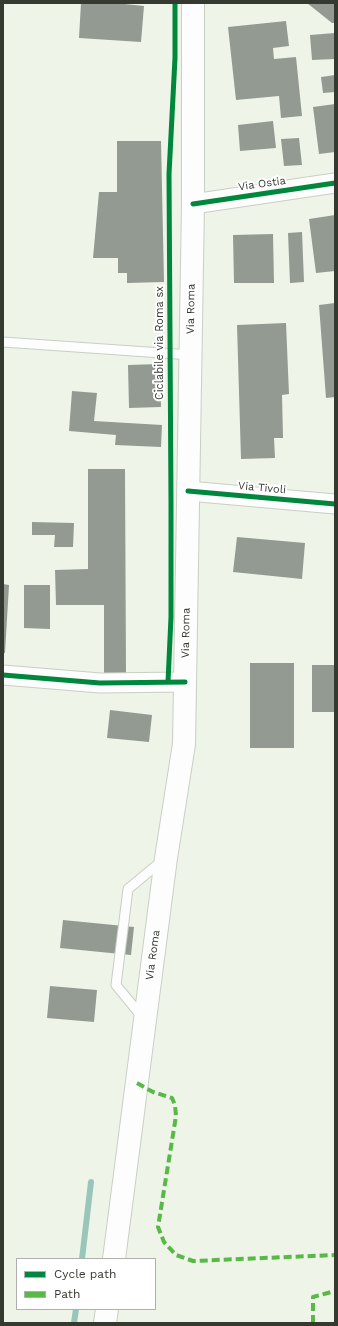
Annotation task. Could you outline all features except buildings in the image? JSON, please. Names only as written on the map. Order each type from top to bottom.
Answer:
[{"type":"main road","name":"Via Roma","points":[[114,1258],[166,858],[184,744],[193,204],[193,3]]},
{"type":"main road","points":[[105,1323],[107,1310]]},
{"type":"street","name":"Via Ostia","points":[[193,204],[335,183]]},
{"type":"street","name":"Via Tivoli","points":[[188,492],[335,504]]},
{"type":"street","points":[[3,675],[100,683],[185,682]]},
{"type":"lane","points":[[3,342],[191,355]]},
{"type":"lane","points":[[145,1020],[116,985],[128,888],[166,858]]},
{"type":"waterway","points":[[82,1258],[91,1182]]},
{"type":"waterway","points":[[74,1323],[76,1310]]},
{"type":"marked path","points":[[137,1083],[153,1092],[172,1098],[175,1105],[176,1116],[158,1227],[164,1242],[176,1255],[193,1261],[335,1255]]},
{"type":"marked path","points":[[313,1323],[313,1297],[335,1291]]},
{"type":"cycle path","name":"Ciclabile via Roma sx","points":[[168,682],[171,617],[169,174],[175,58],[175,3]]},
{"type":"cycle path","points":[[193,204],[335,183]]},
{"type":"cycle path","points":[[188,491],[335,504]]},
{"type":"cycle path","points":[[3,675],[100,683],[185,682]]}]
